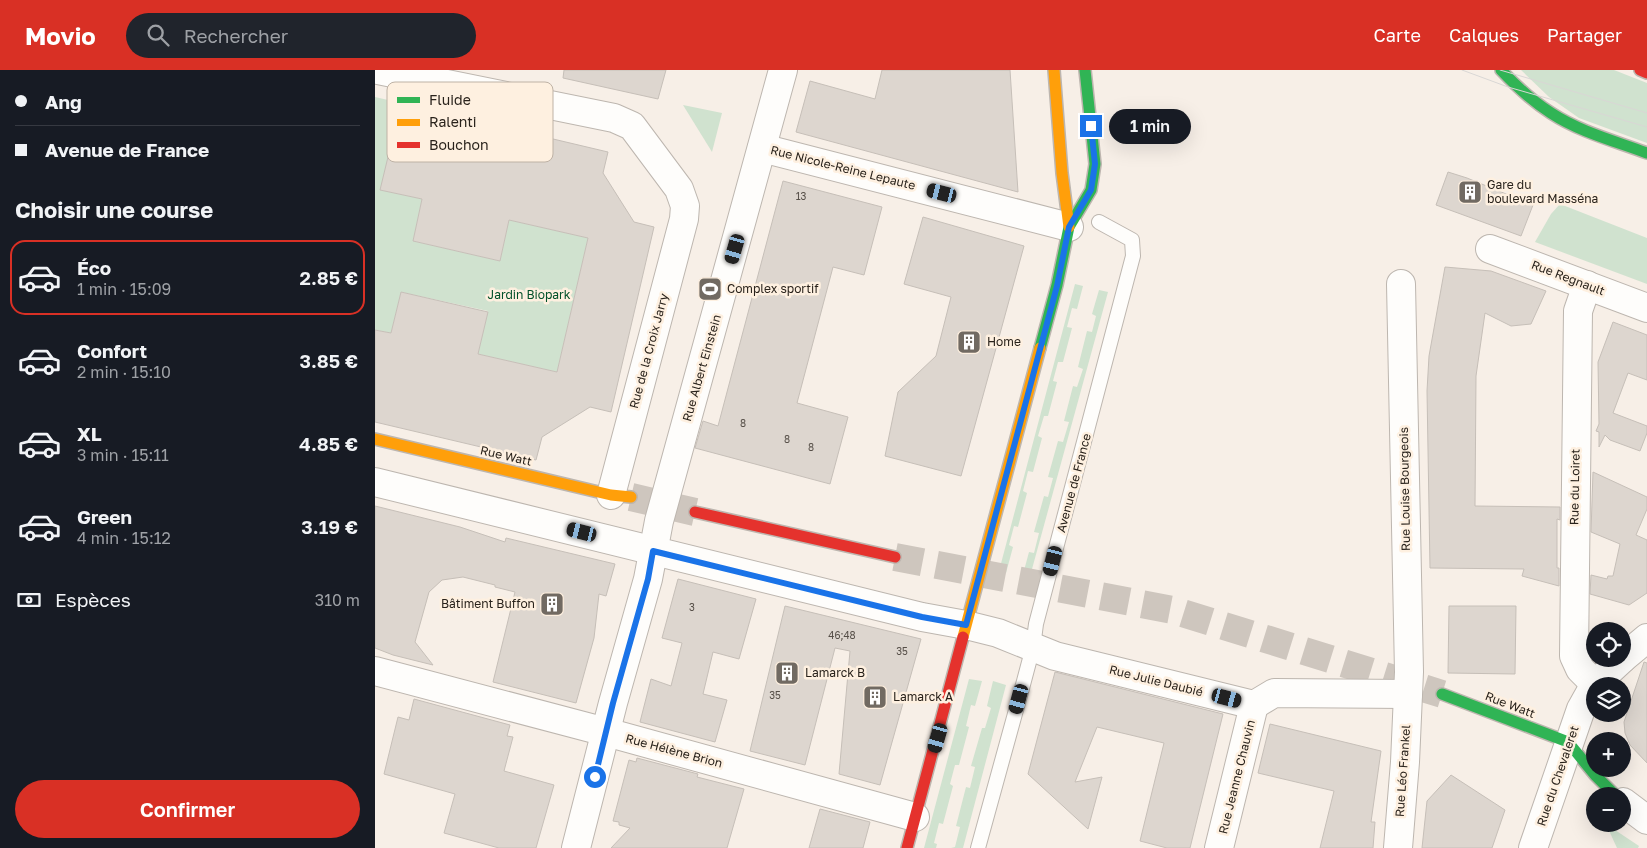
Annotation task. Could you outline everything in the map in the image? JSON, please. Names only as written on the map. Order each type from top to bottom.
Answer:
[{"type":"street","name":"Rue de la Croix Jarry","points":[[378,70],[437,82]]},
{"type":"street","name":"Rue Albert Einstein","points":[[576,848],[648,579],[659,521],[783,70]]},
{"type":"street","points":[[907,848],[938,738],[966,625],[1057,286],[1069,227],[1054,70]]},
{"type":"street","points":[[1069,227],[1091,190],[1095,164],[1085,70]]},
{"type":"street","points":[[1501,70],[1522,91],[1560,118],[1585,130],[1647,153]]},
{"type":"street","points":[[1640,70],[1647,73]]},
{"type":"street","name":"Rue de la Croix Jarry","points":[[553,106],[614,118],[632,126],[679,189],[685,206],[621,496]]},
{"type":"street","name":"Rue Nicole-Reine Lepaute","points":[[762,148],[1069,227]]},
{"type":"street","name":"Rue Regnault","points":[[1490,249],[1647,308]]},
{"type":"street","name":"Rue Louise Bourgeois","points":[[1401,284],[1408,694]]},
{"type":"street","name":"Rue du Loiret","points":[[1587,285],[1578,311],[1574,656],[1580,669],[1588,677]]},
{"type":"street","name":"Rue Watt","points":[[375,439],[621,496]]},
{"type":"street","name":"Rue Julie Daubié","points":[[375,482],[922,617],[998,632],[1055,656],[1254,705]]},
{"type":"street","points":[[695,512],[895,557]]},
{"type":"street","name":"Rue du Chevaleret","points":[[1631,651],[1647,638]]},
{"type":"street","name":"Rue du Chevaleret","points":[[1602,677],[1613,667]]},
{"type":"street","name":"Rue Hélène Brion","points":[[375,671],[915,817]]},
{"type":"street","points":[[1254,705],[1275,693],[1408,694]]},
{"type":"street","name":"Rue Léo Frankel","points":[[1398,848],[1408,694]]},
{"type":"street","name":"Rue Watt","points":[[1441,694],[1568,742]]},
{"type":"street","name":"Rue du Chevaleret","points":[[1533,848],[1568,742],[1586,700]]},
{"type":"street","name":"Rue Jeanne Chauvin","points":[[1219,848],[1254,705]]},
{"type":"street","points":[[1568,742],[1607,787]]},
{"type":"street","points":[[1631,808],[1647,820]]},
{"type":"lane","name":"Avenue de France","points":[[978,848],[1033,647],[1036,624],[1133,256],[1132,240],[1099,222]]},
{"type":"green space","points":[[1521,70],[1614,70],[1647,83],[1647,143],[1579,118],[1549,97]]},
{"type":"green space","name":"Jardin Biopark","points":[[375,97],[387,100],[387,162],[381,190],[422,199],[413,241],[500,261],[509,220],[588,238],[557,372],[478,354],[488,311],[401,292],[391,333],[375,330]]},
{"type":"green space","points":[[683,105],[722,113],[712,152]]},
{"type":"green space","points":[[1560,204],[1647,238],[1647,284],[1535,242],[1551,214]]},
{"type":"green space","points":[[1075,284],[1083,286],[1077,309],[1072,308],[1067,327],[1072,328],[1063,362],[1058,362],[1053,381],[1057,382],[1048,416],[1044,416],[1038,436],[1042,438],[1033,472],[1028,471],[1023,491],[1027,493],[1018,527],[1014,526],[1009,545],[1013,547],[1006,573],[999,571]]},
{"type":"green space","points":[[1099,290],[1108,292],[1029,580],[1022,578],[1029,552],[1034,553],[1039,533],[1034,532],[1044,496],[1048,497],[1053,478],[1048,477],[1058,441],[1063,442],[1069,422],[1064,421],[1073,386],[1077,387],[1083,369],[1078,367],[1087,331],[1092,332],[1096,316],[1092,314]]},
{"type":"green space","points":[[969,679],[982,681],[975,706],[971,705],[966,726],[969,727],[959,765],[955,765],[950,784],[953,786],[943,824],[939,823],[934,843],[937,844],[936,848],[924,848]]},
{"type":"green space","points":[[993,681],[1006,685],[963,848],[951,848],[955,847],[960,827],[956,826],[966,787],[970,788],[975,767],[971,766],[982,728],[985,728],[991,708],[987,706]]},
{"type":"green space","points":[[1610,832],[1618,832],[1639,846],[1638,848],[1617,848]]},
{"type":"building","points":[[564,70],[666,70],[658,99],[563,78]]},
{"type":"building","points":[[882,70],[1010,70],[1018,192],[796,132],[810,81],[875,99]]},
{"type":"building","points":[[553,139],[608,152],[603,173],[634,222],[654,227],[611,412],[590,407],[542,437],[536,460],[375,422],[375,330],[391,333],[401,292],[488,312],[478,354],[557,372],[588,238],[509,220],[500,261],[413,241],[422,199],[380,190],[387,161],[553,162]]},
{"type":"building","name":"Gare du boulevard Masséna","points":[[1448,172],[1533,205],[1521,236],[1436,205]]},
{"type":"building","points":[[783,181],[882,207],[864,275],[833,267],[797,403],[848,417],[830,484],[695,448],[703,421],[718,426]]},
{"type":"building","name":"Home","points":[[923,217],[1024,246],[961,476],[885,456],[898,392],[936,356],[951,297],[904,284]]},
{"type":"building","points":[[1445,267],[1491,271],[1546,291],[1531,324],[1511,326],[1485,313],[1476,376],[1475,506],[1560,507],[1560,520],[1557,519],[1559,586],[1522,576],[1524,569],[1430,568],[1427,391],[1429,356]]},
{"type":"building","points":[[1613,322],[1647,335],[1647,380],[1628,373],[1613,413],[1647,426],[1647,433],[1640,451],[1610,440],[1605,435],[1599,447],[1599,432],[1596,431],[1599,424],[1598,362]]},
{"type":"building","points":[[1593,472],[1647,497],[1647,509],[1636,535],[1647,540],[1647,593],[1629,605],[1590,594],[1591,575],[1607,579],[1608,576],[1613,576],[1620,544],[1591,532]]},
{"type":"building","name":"Bâtiment Buffon","points":[[375,506],[460,527],[505,542],[506,538],[615,564],[606,596],[599,594],[594,638],[576,703],[493,682],[515,592],[495,587],[495,585],[463,577],[442,580],[429,592],[415,642],[433,665],[393,655],[375,648]]},
{"type":"building","points":[[678,579],[756,599],[739,659],[713,652],[703,694],[727,700],[715,742],[640,722],[651,679],[671,686],[682,643],[662,638]]},
{"type":"building","points":[[785,606],[921,639],[880,785],[839,774],[850,651],[835,648],[805,765],[750,751]]},
{"type":"building","points":[[1449,606],[1516,606],[1515,674],[1448,673]]},
{"type":"building","points":[[1644,662],[1647,663],[1647,763],[1631,746],[1631,732],[1625,732],[1624,722],[1631,722],[1631,701]]},
{"type":"building","points":[[1055,672],[1223,714],[1190,848],[1167,848],[1140,841],[1164,743],[1097,727],[1075,782],[1102,777],[1088,829],[1028,774]]},
{"type":"building","points":[[414,699],[510,725],[507,736],[513,737],[504,771],[554,785],[536,848],[499,848],[444,833],[455,794],[384,774],[398,717],[409,720]]},
{"type":"building","points":[[1270,724],[1381,751],[1371,822],[1375,822],[1373,848],[1320,848],[1334,791],[1258,773]]},
{"type":"building","points":[[637,758],[698,774],[697,777],[744,789],[727,848],[611,848],[630,828],[613,821],[629,760],[636,762]]},
{"type":"building","points":[[1451,775],[1505,810],[1492,848],[1422,848],[1427,801]]},
{"type":"building","points":[[820,809],[870,822],[863,848],[809,848]]},
{"type":"tunnel","points":[[631,497],[695,512]]},
{"type":"tunnel","points":[[895,557],[1173,610],[1442,694]]},
{"type":"tram line","points":[[1462,70],[1508,87],[1647,127]]},
{"type":"tram line","points":[[1500,70],[1647,113]]},
{"type":"traffic: fast","points":[[1040,348],[1057,285],[1069,227],[1091,190],[1095,164],[1085,70]]},
{"type":"traffic: fast","points":[[1501,70],[1531,98],[1562,120],[1586,131],[1647,153]]},
{"type":"traffic: fast","points":[[1442,694],[1568,742],[1607,787]]},
{"type":"traffic: slow","points":[[1054,70],[1062,173],[1069,227]]},
{"type":"traffic: slow","points":[[963,637],[1040,348]]},
{"type":"traffic: slow","points":[[375,439],[611,495],[631,497]]},
{"type":"traffic: jam","points":[[1640,70],[1647,73]]},
{"type":"traffic: jam","points":[[695,512],[895,557]]},
{"type":"traffic: jam","points":[[907,848],[963,637]]},
{"type":"place","name":"Gare du boulevard Masséna","points":[[1470,192]]},
{"type":"place","name":"Complex sportif","points":[[710,289]]},
{"type":"place","name":"Home","points":[[969,342]]},
{"type":"place","name":"Bâtiment Buffon","points":[[552,604]]},
{"type":"place","name":"Lamarck B","points":[[787,673]]},
{"type":"place","name":"Lamarck A","points":[[875,697]]},
{"type":"route","points":[[595,777],[613,703],[648,579],[653,551],[934,620],[966,625],[1057,286],[1069,227],[1091,190],[1095,164],[1091,126]]}]
